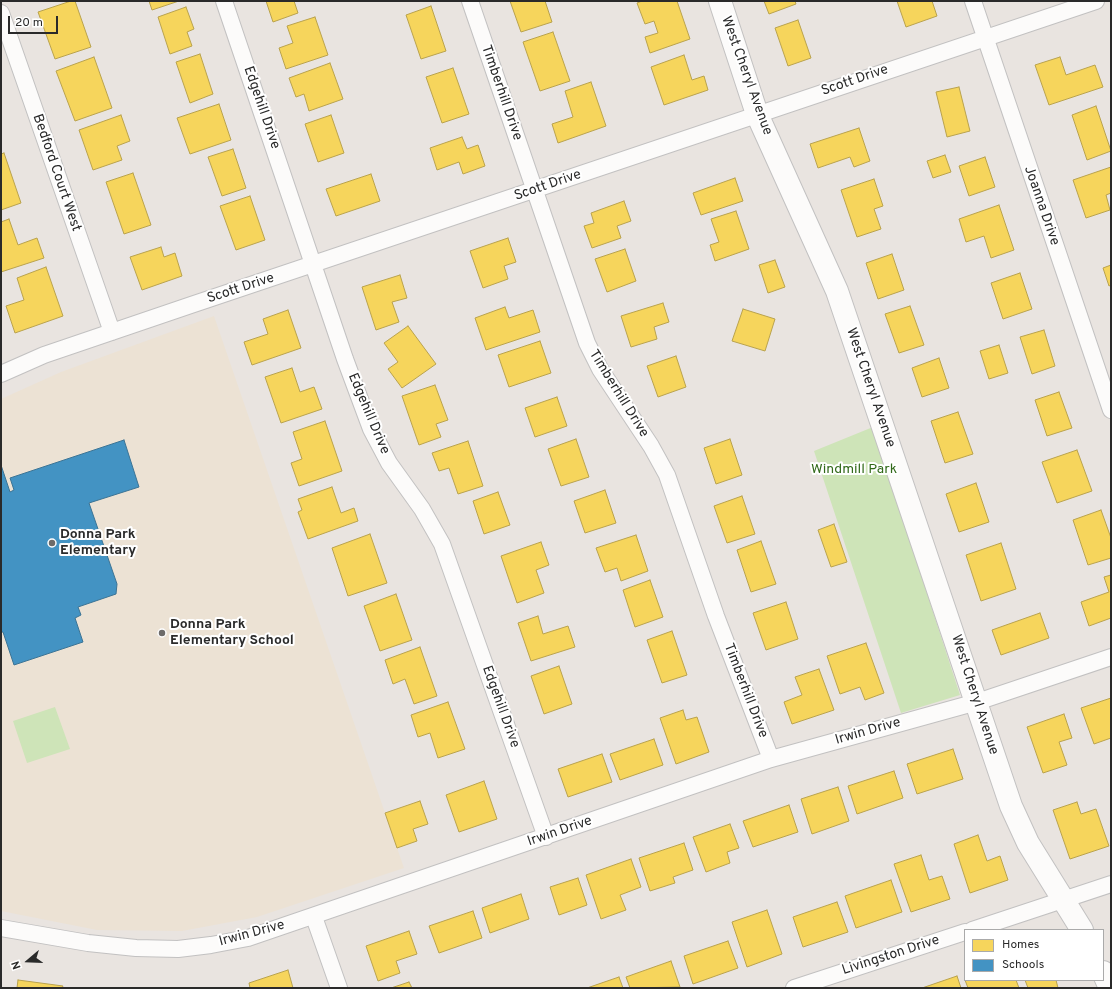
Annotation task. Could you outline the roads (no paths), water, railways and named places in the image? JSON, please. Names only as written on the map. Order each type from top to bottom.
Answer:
[{"type":"street","name":"Edgehill Drive","points":[[224,1],[315,264],[345,359],[371,429],[389,463],[422,509],[442,544],[546,837]]},
{"type":"street","name":"Timberhill Drive","points":[[470,1],[586,343],[600,369],[651,446],[667,475],[716,616],[771,759]]},
{"type":"street","name":"West Cheryl Avenue","points":[[720,1],[757,114],[837,291],[1011,806],[1028,843],[1081,929]]},
{"type":"street","name":"Joanna Drive","points":[[973,1],[1111,410]]},
{"type":"street","name":"Scott Drive","points":[[1,374],[44,356],[112,332],[1096,1]]},
{"type":"street","name":"Bedford Court West","points":[[1,13],[112,332]]},
{"type":"street","name":"Irwin Drive","points":[[1,928],[136,948],[178,949],[211,946],[248,938],[314,917],[771,759],[977,702],[1111,657]]},
{"type":"street","points":[[975,929],[1111,884]]},
{"type":"street","points":[[314,917],[339,988]]},
{"type":"street","name":"Livingston Drive","points":[[794,988],[964,932]]},
{"type":"street","points":[[1104,974],[1110,988]]},
{"type":"place","name":"Donna Park Elementary","points":[[52,543]]},
{"type":"place","name":"Donna Park Elementary School","points":[[162,633]]},
{"type":"park label","name":"Windmill Park","points":[[854,470]]}]
